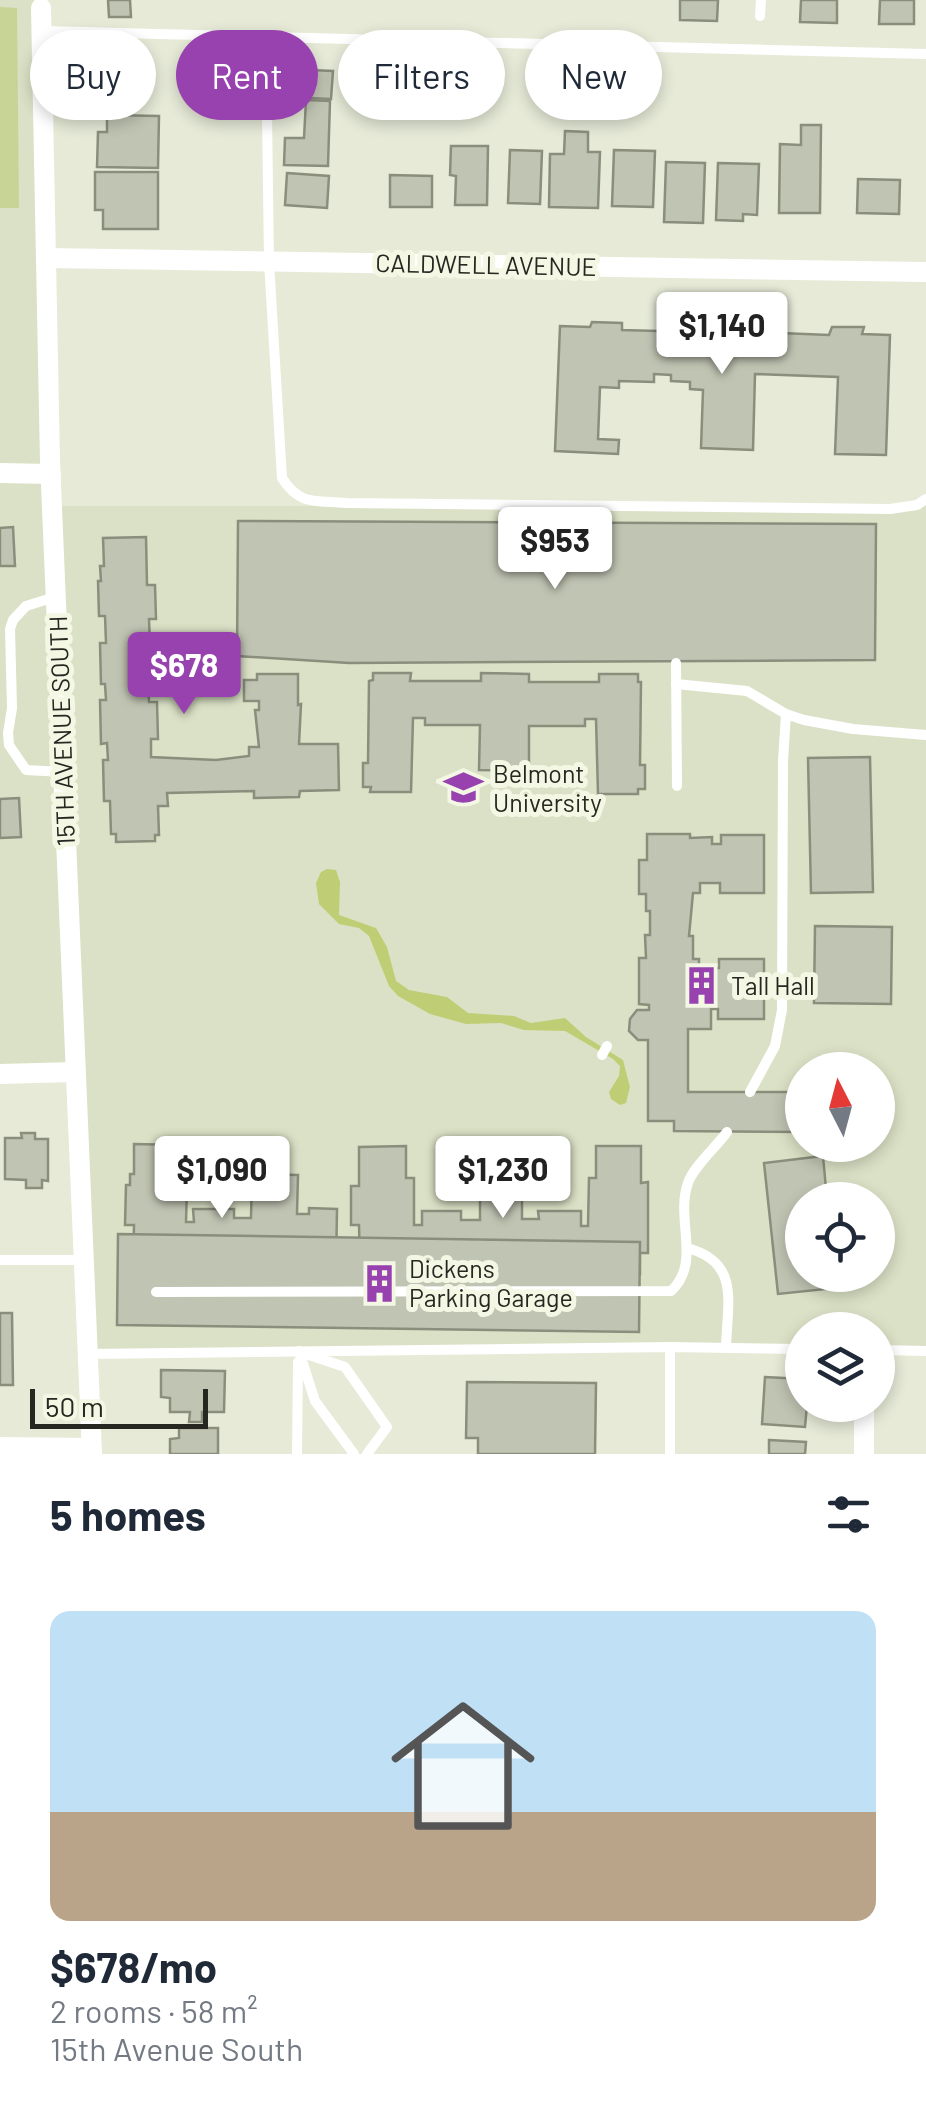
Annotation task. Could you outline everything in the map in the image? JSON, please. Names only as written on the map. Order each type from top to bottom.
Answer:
[{"type":"street","name":"15TH AVENUE SOUTH","points":[[41,3],[42,30]]},
{"type":"street","name":"15TH AVENUE SOUTH","points":[[44,120],[51,474],[92,1451]]},
{"type":"street","name":"CALDWELL AVENUE","points":[[47,258],[926,272]]},
{"type":"street","points":[[0,473],[51,474]]},
{"type":"street","points":[[0,1074],[75,1072]]},
{"type":"street","points":[[864,1422],[864,1454]]},
{"type":"street","points":[[0,1447],[92,1451]]},
{"type":"lane","points":[[760,16],[761,0]]},
{"type":"lane","points":[[318,38],[926,54]]},
{"type":"lane","points":[[267,120],[268,262],[282,478],[292,494],[301,499],[346,503],[890,509],[916,505],[926,498]]},
{"type":"lane","points":[[56,597],[26,606],[12,620],[8,642],[12,708],[8,733],[9,745],[26,770],[63,772]]},
{"type":"lane","points":[[676,663],[677,786]]},
{"type":"lane","points":[[676,684],[748,691],[786,714],[853,729],[926,735]]},
{"type":"lane","points":[[750,1092],[776,1046],[782,1010],[782,762],[786,714]]},
{"type":"lane","points":[[156,1292],[670,1291],[680,1283],[687,1263],[684,1217],[689,1178],[728,1132]]},
{"type":"lane","points":[[687,1248],[713,1258],[724,1269],[726,1348]]},
{"type":"lane","points":[[0,1260],[83,1260]]},
{"type":"lane","points":[[670,1347],[670,1454]]},
{"type":"lane","points":[[87,1354],[785,1349]]},
{"type":"lane","points":[[895,1350],[926,1351]]},
{"type":"lane","points":[[296,1454],[298,1351]]},
{"type":"lane","points":[[298,1351],[314,1401],[354,1454]]},
{"type":"lane","points":[[298,1351],[344,1367],[387,1427],[367,1454]]},
{"type":"shaded area","name":"Belmont University","points":[[0,0],[41,0],[42,30],[30,30],[30,120],[44,120],[53,506],[926,506],[926,1353],[895,1352],[895,1312],[785,1312],[785,1350],[87,1354],[75,1072],[0,1074]]},
{"type":"shaded area","points":[[0,7],[17,8],[19,208],[0,208]]},
{"type":"shaded area","points":[[327,869],[336,870],[340,882],[339,915],[376,928],[387,947],[396,981],[409,990],[447,997],[468,1013],[514,1016],[531,1023],[565,1018],[586,1037],[623,1060],[630,1087],[626,1103],[620,1105],[609,1092],[620,1066],[565,1031],[524,1030],[501,1023],[466,1024],[430,1014],[398,996],[389,986],[369,936],[359,928],[339,924],[319,904],[316,883]]},
{"type":"building","points":[[108,0],[130,0],[131,17],[109,17]]},
{"type":"building","points":[[680,0],[718,0],[717,21],[680,20]]},
{"type":"building","points":[[801,0],[837,0],[837,23],[800,22]]},
{"type":"building","points":[[880,0],[914,0],[914,24],[879,24]]},
{"type":"building","points":[[318,70],[333,71],[331,99],[318,98]]},
{"type":"building","points":[[318,100],[330,101],[328,166],[284,165],[285,138],[304,138],[305,120],[318,120]]},
{"type":"building","points":[[159,116],[158,168],[97,167],[98,132],[107,132],[107,120],[156,120]]},
{"type":"building","points":[[801,125],[821,125],[820,213],[779,213],[780,144],[801,145]]},
{"type":"building","points":[[565,131],[588,132],[588,152],[600,152],[598,208],[549,207],[550,154],[564,154]]},
{"type":"building","points":[[451,146],[488,146],[487,205],[455,205]]},
{"type":"building","points":[[510,150],[542,151],[540,204],[508,203]]},
{"type":"building","points":[[614,150],[655,151],[653,207],[612,206]]},
{"type":"building","points":[[666,162],[705,163],[703,223],[664,222]]},
{"type":"building","points":[[718,163],[759,164],[757,215],[743,214],[743,221],[716,220]]},
{"type":"building","points":[[95,172],[158,172],[158,229],[103,229],[103,210],[95,210]]},
{"type":"building","points":[[287,173],[329,176],[327,208],[285,205]]},
{"type":"building","points":[[390,175],[432,176],[432,207],[390,207]]},
{"type":"building","points":[[858,179],[900,180],[899,214],[857,213]]},
{"type":"building","points":[[695,308],[758,310],[758,332],[829,335],[832,327],[864,327],[862,334],[890,335],[886,455],[835,454],[838,377],[755,374],[753,450],[701,448],[703,390],[690,389],[690,382],[671,381],[671,375],[654,374],[654,382],[619,381],[619,388],[600,387],[598,439],[619,440],[618,454],[555,451],[560,326],[622,323],[622,330],[695,332]]},
{"type":"building","points":[[238,521],[876,524],[875,660],[349,663],[237,656]]},
{"type":"building","points":[[13,527],[15,566],[0,566],[0,528]]},
{"type":"building","points":[[146,537],[147,585],[155,585],[156,619],[149,619],[150,645],[157,645],[158,680],[148,680],[149,702],[157,702],[158,739],[151,739],[151,757],[216,760],[249,756],[249,747],[259,747],[255,710],[259,710],[259,701],[244,701],[244,680],[257,680],[257,674],[298,674],[299,744],[338,744],[339,790],[300,791],[299,797],[254,798],[254,791],[167,793],[168,806],[158,806],[159,835],[155,835],[155,841],[116,842],[116,834],[111,834],[110,801],[104,801],[103,760],[108,760],[107,743],[101,744],[100,700],[106,700],[105,684],[101,684],[100,643],[106,643],[105,616],[99,616],[98,581],[100,566],[104,566],[103,538]]},
{"type":"building","points":[[373,673],[411,673],[410,681],[481,681],[481,673],[529,674],[529,682],[599,682],[599,674],[638,674],[640,765],[645,765],[645,789],[638,789],[638,794],[598,794],[596,719],[585,719],[585,726],[529,726],[529,771],[479,770],[480,725],[425,725],[425,718],[413,718],[411,792],[370,792],[371,787],[363,787],[363,763],[368,763],[369,681],[373,680]]},
{"type":"building","points":[[870,757],[873,892],[811,893],[808,758]]},
{"type":"building","points":[[19,798],[21,837],[0,838],[0,799]]},
{"type":"building","name":"Tall Hall","points":[[647,834],[712,837],[712,844],[721,844],[721,835],[764,835],[764,893],[720,893],[720,883],[700,883],[700,893],[693,893],[689,936],[693,936],[693,959],[699,959],[699,968],[719,968],[719,959],[764,959],[764,1019],[718,1019],[718,1009],[711,1009],[711,1029],[688,1029],[688,1092],[785,1092],[785,1132],[674,1131],[674,1121],[648,1121],[648,1040],[638,1040],[629,1031],[630,1019],[637,1010],[649,1010],[649,1005],[639,1004],[639,958],[646,958],[650,911],[646,911],[646,894],[639,894],[639,860],[647,860]]},
{"type":"building","points":[[815,926],[892,927],[891,1004],[814,1003]]},
{"type":"building","points":[[21,1133],[35,1133],[35,1139],[48,1139],[48,1181],[42,1180],[42,1188],[26,1188],[26,1180],[5,1179],[5,1138],[22,1138]]},
{"type":"building","points":[[134,1144],[179,1145],[179,1175],[182,1186],[187,1186],[186,1222],[194,1222],[193,1209],[234,1209],[234,1218],[251,1218],[252,1174],[298,1175],[297,1214],[309,1214],[309,1208],[337,1209],[336,1270],[310,1269],[310,1262],[295,1262],[295,1268],[251,1267],[252,1259],[236,1259],[236,1268],[194,1268],[194,1258],[177,1258],[177,1267],[133,1267],[134,1225],[125,1225],[126,1185],[130,1185],[130,1174],[134,1174]]},
{"type":"building","points":[[406,1146],[406,1178],[414,1178],[414,1225],[422,1225],[422,1211],[461,1211],[461,1220],[480,1220],[480,1177],[522,1176],[522,1219],[539,1219],[538,1211],[581,1211],[581,1226],[588,1226],[589,1178],[596,1178],[596,1146],[641,1146],[641,1183],[648,1182],[648,1253],[640,1253],[640,1274],[591,1274],[591,1264],[581,1264],[582,1273],[538,1273],[538,1262],[521,1261],[521,1270],[478,1270],[478,1260],[461,1261],[461,1269],[423,1269],[423,1259],[402,1259],[402,1270],[360,1270],[359,1225],[351,1225],[351,1186],[359,1186],[359,1147]]},
{"type":"building","points":[[824,1162],[825,1182],[785,1182],[785,1292],[797,1292],[778,1294],[764,1163]]},
{"type":"building","name":"Dickens Parking Garage","points":[[118,1234],[640,1242],[639,1332],[117,1325]]},
{"type":"building","points":[[0,1313],[12,1313],[13,1385],[0,1385]]},
{"type":"building","points":[[161,1370],[225,1371],[224,1412],[202,1412],[202,1422],[189,1422],[190,1412],[170,1412],[170,1398],[161,1397]]},
{"type":"building","points":[[765,1377],[785,1378],[785,1422],[805,1422],[805,1427],[762,1424]]},
{"type":"building","points":[[467,1382],[596,1383],[595,1454],[478,1454],[478,1438],[466,1438]]},
{"type":"building","points":[[179,1428],[218,1428],[218,1454],[170,1454],[170,1439],[179,1438]]},
{"type":"building","points":[[769,1440],[806,1442],[805,1454],[769,1454]]},
{"type":"place","name":"Belmont University","points":[[463,788]]},
{"type":"place","name":"Tall Hall","points":[[701,986]]},
{"type":"place","name":"Dickens Parking Garage","points":[[379,1283]]}]
